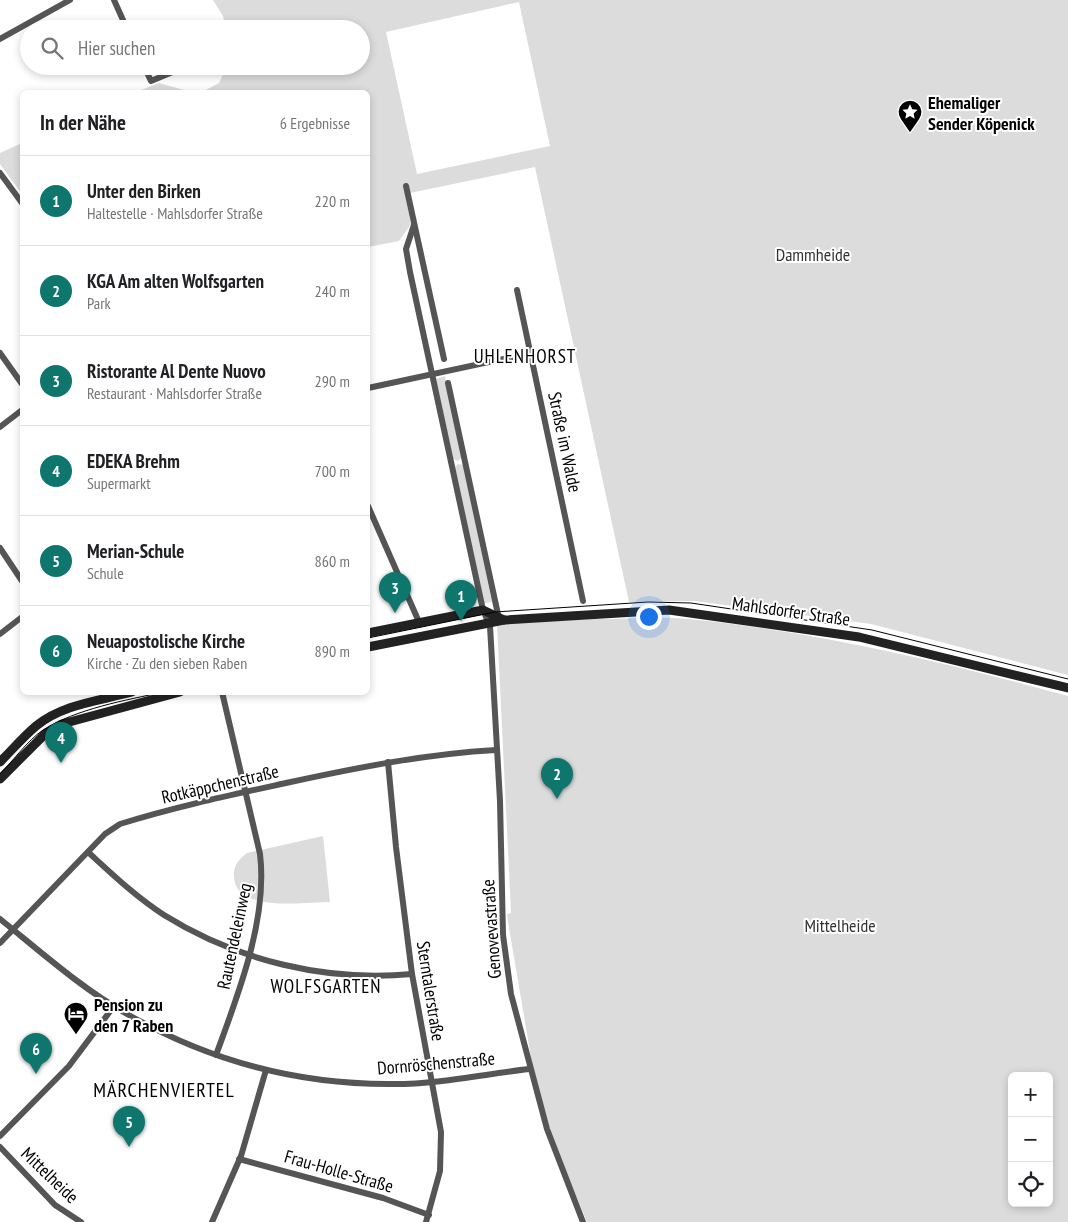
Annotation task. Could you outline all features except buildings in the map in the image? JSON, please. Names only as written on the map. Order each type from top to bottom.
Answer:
[{"type":"main road","name":"Mahlsdorfer Straße","points":[[483,610],[501,619]]},
{"type":"main road","points":[[370,633],[483,610]]},
{"type":"main road","name":"Mahlsdorfer Straße","points":[[370,647],[501,619],[651,610],[688,612],[886,642],[1068,688]]},
{"type":"main road","points":[[0,779],[37,742],[53,729],[70,721],[168,695]]},
{"type":"main road","points":[[0,762],[30,732],[45,720],[64,710],[102,696],[107,711]]},
{"type":"street","points":[[34,20],[70,0]]},
{"type":"street","points":[[114,0],[123,20]]},
{"type":"street","points":[[0,39],[20,28]]},
{"type":"street","points":[[147,75],[150,82],[166,75]]},
{"type":"street","points":[[0,173],[20,200]]},
{"type":"street","points":[[406,186],[444,359]]},
{"type":"street","name":"Genovevastraße","points":[[414,225],[406,248],[483,610],[488,622],[500,801],[503,935],[511,994],[529,1069],[556,1156],[583,1222]]},
{"type":"street","name":"Straße im Walde","points":[[517,290],[583,600]]},
{"type":"street","points":[[0,353],[20,381]]},
{"type":"street","points":[[370,388],[531,353]]},
{"type":"street","points":[[448,383],[501,619]]},
{"type":"street","points":[[0,427],[20,412]]},
{"type":"street","points":[[370,511],[419,622]]},
{"type":"street","points":[[0,548],[20,578]]},
{"type":"street","points":[[0,634],[20,619]]},
{"type":"street","name":"Rautendeleinweg","points":[[216,1056],[248,955],[260,899],[262,876],[260,854],[223,695]]},
{"type":"street","name":"Rotkäppchenstraße","points":[[0,943],[109,831],[120,824],[245,792],[388,762],[451,752],[496,750]]},
{"type":"street","name":"Sterntalerstraße","points":[[388,762],[396,847],[412,974],[441,1132],[441,1161],[427,1219]]},
{"type":"street","points":[[88,852],[124,885],[164,915],[202,936],[248,955],[288,966],[330,974],[370,976],[412,974]]},
{"type":"street","name":"Dornröschenstraße","points":[[0,919],[114,1006],[162,1033],[216,1056],[266,1070],[318,1080],[358,1083],[395,1084],[529,1069]]},
{"type":"street","points":[[0,1136],[69,1066],[114,1006]]},
{"type":"street","points":[[212,1222],[240,1159],[266,1070]]},
{"type":"street","name":"Mittelheide","points":[[0,1147],[50,1200],[81,1222]]},
{"type":"street","name":"Frau-Holle-Straße","points":[[240,1159],[383,1198],[427,1219]]},
{"type":"green space","name":"Dammheide","points":[[213,0],[1068,0],[1068,675],[871,624],[694,601],[629,602],[535,167],[405,194],[411,224],[399,241],[370,247],[370,90],[206,90],[219,83],[223,75],[370,75],[370,20],[224,20]],"holes":[[[519,2],[550,146],[417,174],[386,32]]]},
{"type":"green space","points":[[159,83],[184,90],[141,90]]},
{"type":"green space","points":[[20,144],[20,191],[0,164],[0,153]]},
{"type":"green space","points":[[445,376],[461,458],[458,461],[453,459],[436,379]]},
{"type":"green space","points":[[458,464],[463,465],[492,602],[484,603],[455,467]]},
{"type":"green space","name":"Mittelheide","points":[[677,618],[737,625],[833,640],[928,660],[1068,696],[1068,1222],[587,1222],[553,1140],[533,1069],[508,922],[507,914],[511,913],[497,624],[595,619]]},
{"type":"green space","points":[[323,836],[330,902],[273,903],[245,896],[237,888],[234,869],[239,860],[247,853]]},
{"type":"tram line","points":[[370,638],[495,612],[648,602],[691,603],[872,630],[1068,679]]},
{"type":"tram line","points":[[0,774],[32,740],[43,730],[56,723],[70,716],[102,706],[149,695]]},
{"type":"place","name":"Ehemaliger Sender Köpenick","points":[[910,133]]},
{"type":"place","name":"Ristorante Al Dente Nuovo","points":[[395,613]]},
{"type":"place","name":"Unter den Birken","points":[[461,621]]},
{"type":"place","name":"EDEKA Brehm","points":[[61,763]]},
{"type":"place","name":"KGA Am alten Wolfsgarten","points":[[557,799]]},
{"type":"place","name":"Pension zu den 7 Raben","points":[[76,1035]]},
{"type":"place","name":"Neuapostolische Kirche","points":[[36,1074]]},
{"type":"place","name":"Merian-Schule","points":[[129,1147]]},
{"type":"district","name":"UHLENHORST","points":[[525,356]]},
{"type":"district","name":"WOLFSGARTEN","points":[[326,986]]},
{"type":"district","name":"MÄRCHENVIERTEL","points":[[164,1090]]}]
